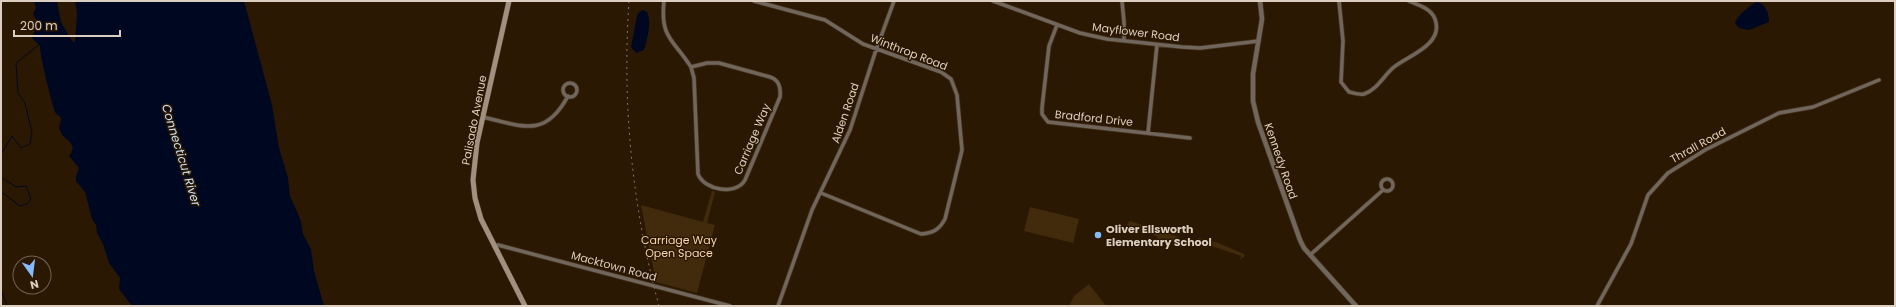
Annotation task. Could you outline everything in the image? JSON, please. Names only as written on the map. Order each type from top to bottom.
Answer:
[{"type":"main road","name":"Palisado Avenue","points":[[509,1],[474,156],[473,180],[475,198],[481,219],[525,306]]},
{"type":"street","name":"Carriage Way","points":[[664,1],[662,19],[667,35],[691,67],[694,78],[700,178],[709,185],[728,190],[737,189],[743,184],[780,97],[780,86],[775,78],[770,76],[719,63],[707,63],[691,67]]},
{"type":"street","name":"Winthrop Road","points":[[754,1],[825,20],[854,39],[941,72],[948,76],[954,84],[957,95],[962,150],[945,219],[941,227],[934,232],[921,234],[821,193]]},
{"type":"street","name":"Alden Road","points":[[778,306],[805,228],[850,130],[894,1]]},
{"type":"street","name":"Mayflower Road","points":[[993,1],[1095,37],[1157,45],[1200,48],[1259,41]]},
{"type":"street","points":[[1122,1],[1124,41]]},
{"type":"street","name":"Kennedy Road","points":[[1260,1],[1262,19],[1252,91],[1255,110],[1296,231],[1304,248],[1356,306]]},
{"type":"street","points":[[1339,1],[1343,41],[1341,82],[1349,92],[1363,94],[1370,91],[1400,63],[1429,44],[1434,38],[1437,29],[1432,14],[1425,7],[1409,1]]},
{"type":"street","name":"Bradford Drive","points":[[1058,25],[1048,55],[1042,108],[1042,114],[1048,122],[1190,138]]},
{"type":"street","points":[[1148,133],[1157,45]]},
{"type":"street","name":"Thrall Road","points":[[1597,306],[1631,244],[1648,195],[1668,173],[1705,150],[1779,113],[1813,107],[1879,80]]},
{"type":"street","points":[[483,116],[523,126],[537,126],[556,116],[568,96]]},
{"type":"street","points":[[1310,255],[1383,190]]},
{"type":"street","name":"Macktown Road","points":[[494,246],[498,245],[730,306]]},
{"type":"green space","name":"Carriage Way Open Space","points":[[712,191],[715,192],[707,223],[715,225],[697,293],[656,282],[641,205],[703,222]]},
{"type":"green space","points":[[1030,207],[1079,219],[1073,243],[1024,231]]},
{"type":"green space","points":[[1130,221],[1178,237],[1179,239],[1169,244],[1156,239],[1158,237],[1134,228],[1130,230],[1127,224]]},
{"type":"green space","points":[[1198,238],[1216,242],[1244,254],[1245,256],[1240,259],[1241,256],[1203,243],[1198,244],[1196,242]]},
{"type":"green space","points":[[1089,284],[1106,306],[1069,306],[1074,296]]},
{"type":"water","name":"Connecticut River","points":[[34,1],[57,1],[61,22],[72,41],[75,42],[77,13],[75,1],[244,1],[272,105],[279,148],[288,178],[290,196],[301,221],[303,234],[311,249],[314,271],[324,306],[132,306],[119,289],[120,278],[109,263],[103,244],[97,233],[96,225],[92,219],[85,192],[76,181],[79,168],[69,156],[72,149],[72,144],[62,135],[59,128],[61,119],[53,107],[40,46],[32,38],[38,22],[33,14],[36,8]]},
{"type":"water","points":[[1757,2],[1765,7],[1769,22],[1749,30],[1739,28],[1735,23],[1738,17],[1747,8]]},
{"type":"water","points":[[643,10],[647,12],[649,20],[648,31],[644,50],[636,53],[631,47],[637,16],[639,12]]},
{"type":"waterway","points":[[1,154],[12,136],[21,148],[30,144],[32,133],[25,103],[18,93],[16,63],[40,44]]},
{"type":"waterway","points":[[1,177],[16,187],[26,186],[31,199],[27,204],[20,206],[3,193],[1,194]]},
{"type":"waterway","points":[[1,289],[7,306]]},
{"type":"railway","points":[[629,1],[627,78],[631,155],[642,231],[659,306]]},
{"type":"place","name":"Oliver Ellsworth Elementary School","points":[[1098,235]]}]
